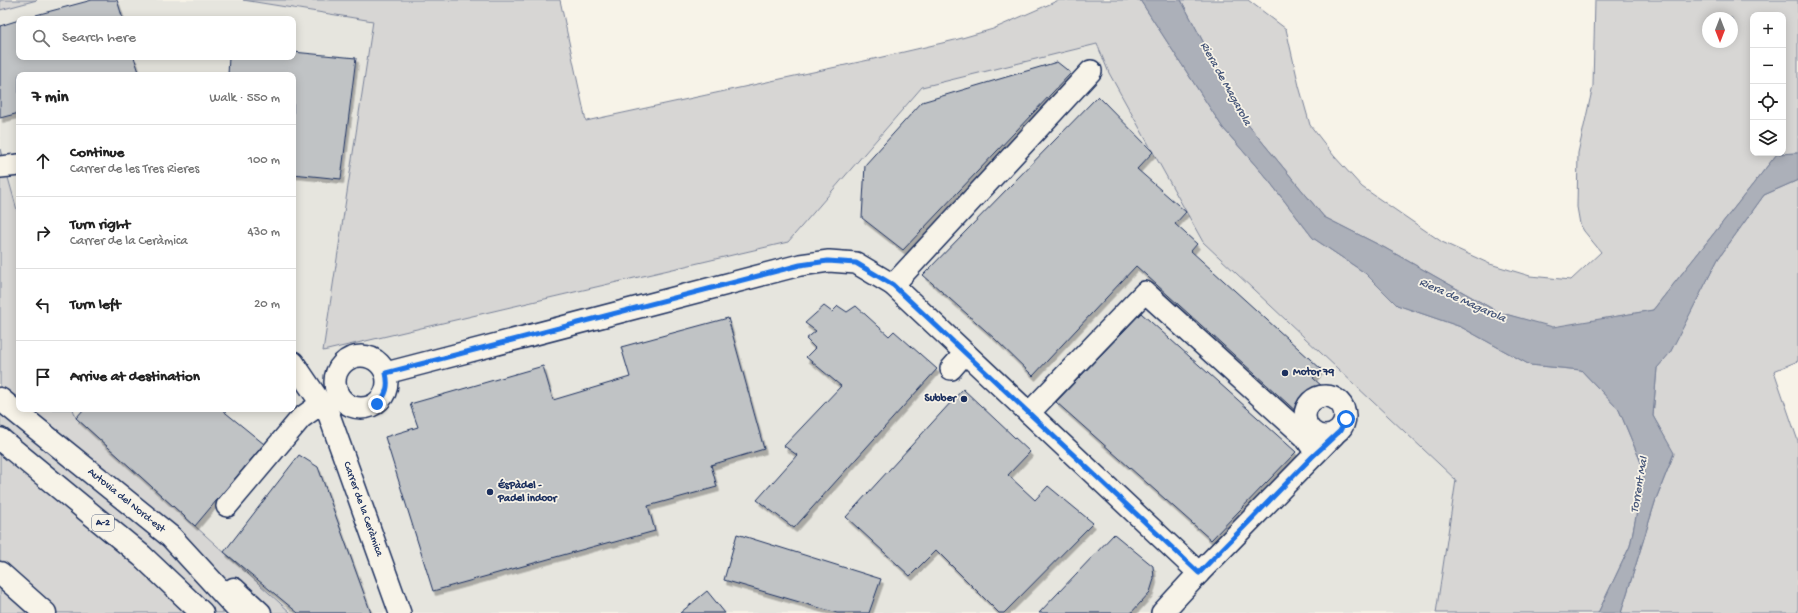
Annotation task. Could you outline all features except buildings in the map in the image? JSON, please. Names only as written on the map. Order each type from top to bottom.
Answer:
[{"type":"highway","name":"Autovia del Nord-est","points":[[0,399],[16,412]]},
{"type":"highway","name":"Autovia del Nord-est","points":[[16,412],[171,537],[241,613]]},
{"type":"highway","name":"A-2","points":[[0,439],[142,556],[202,613]]},
{"type":"highway","points":[[171,537],[195,553],[260,613]]},
{"type":"highway","points":[[0,574],[45,613]]},
{"type":"highway","points":[[0,587],[27,613]]},
{"type":"street","points":[[893,285],[1091,71]]},
{"type":"street","points":[[0,167],[16,166]]},
{"type":"street","points":[[386,373],[800,265],[828,261],[856,263],[893,285],[958,361],[1029,413],[1199,573]]},
{"type":"street","points":[[1029,413],[1145,292],[1311,444]]},
{"type":"street","points":[[367,356],[382,365],[386,373],[388,381],[387,390],[383,398],[377,404],[369,408],[360,409],[352,407],[340,399],[335,386],[335,378],[341,366],[351,358],[367,356]]},
{"type":"street","name":"Carrer de la Ceràmica","points":[[296,366],[322,402],[336,431],[400,613]]},
{"type":"street","points":[[307,382],[335,386]]},
{"type":"street","points":[[1162,613],[1199,573],[1311,444],[1334,435],[1344,425],[1345,412],[1343,405],[1332,397],[1319,397],[1308,405],[1305,418],[1311,444]]},
{"type":"street","points":[[227,506],[301,418],[322,402]]},
{"type":"street","points":[[336,431],[352,407]]},
{"type":"shaded area","points":[[0,0],[37,0],[0,10]]},
{"type":"shaded area","points":[[37,0],[243,0],[373,21],[323,351],[788,242],[922,87],[1097,44],[1109,73],[1203,242],[1456,480],[1436,613],[291,613],[76,418],[74,412],[296,412],[296,72],[16,72],[16,206],[0,149],[0,10]]},
{"type":"shaded area","points":[[243,0],[560,0],[586,121],[955,40],[993,29],[1059,0],[1140,0],[1223,128],[1269,181],[1313,238],[1365,273],[1397,305],[1461,327],[1530,365],[1581,370],[1619,410],[1645,472],[1630,546],[1598,613],[1436,613],[1456,480],[1203,242],[1109,73],[1097,44],[922,87],[788,242],[323,351],[373,21]]},
{"type":"shaded area","points":[[1181,0],[1248,0],[1286,29],[1299,86],[1310,125],[1334,156],[1362,187],[1442,242],[1490,264],[1530,276],[1571,280],[1601,252],[1580,224],[1577,207],[1578,153],[1593,86],[1595,0],[1798,0],[1798,153],[1786,154],[1786,12],[1750,12],[1750,156],[1775,156],[1653,310],[1553,328],[1498,312],[1385,248],[1324,217],[1245,121]]},
{"type":"shaded area","points":[[0,149],[16,206],[16,412],[74,412],[76,418],[291,613],[0,613]]},
{"type":"shaded area","points":[[1798,180],[1798,361],[1774,371],[1798,441],[1798,613],[1621,613],[1656,499],[1674,454],[1653,416],[1657,368],[1670,352],[1718,259],[1764,195]]},
{"type":"water","name":"Riera de Magarola","points":[[1140,0],[1181,0],[1245,121],[1324,217],[1385,248],[1498,312],[1553,327],[1653,310],[1775,156],[1786,156],[1786,154],[1798,153],[1798,180],[1764,195],[1718,259],[1670,353],[1657,368],[1653,416],[1674,453],[1656,499],[1621,613],[1598,613],[1630,546],[1645,472],[1619,410],[1581,370],[1530,365],[1461,327],[1397,305],[1365,273],[1313,238],[1269,181],[1223,128]]},
{"type":"place","name":"Motor 79","points":[[1285,373]]},
{"type":"place","name":"Subber","points":[[964,399]]},
{"type":"place","name":"ÉsPàdel - Padel indoor","points":[[490,492]]},
{"type":"route","points":[[377,404],[383,398],[387,390],[388,381],[386,373],[800,265],[828,261],[856,263],[877,274],[893,285],[1199,573],[1312,457],[1340,431],[1346,419]]},
{"type":"water label","name":"Torrent Mal","points":[[1640,485]]}]
